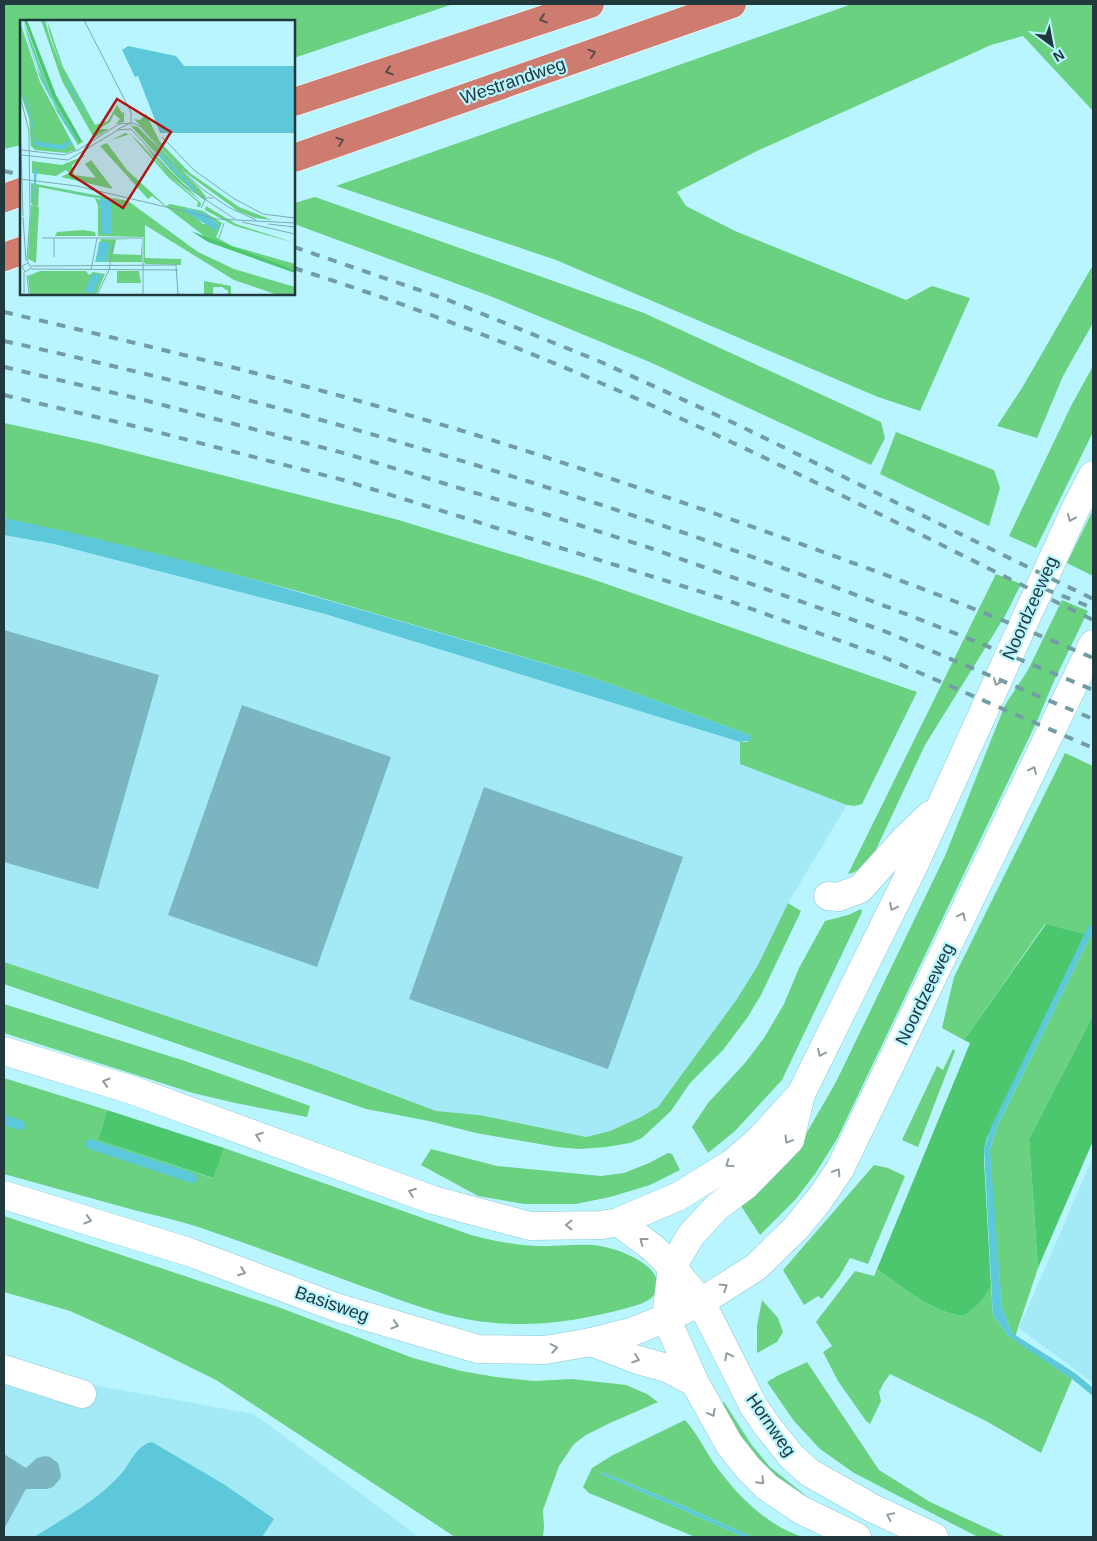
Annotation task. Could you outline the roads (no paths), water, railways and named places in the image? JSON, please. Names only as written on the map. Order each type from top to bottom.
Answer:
[{"type":"highway","points":[[295,102],[590,4]]},
{"type":"highway","name":"Westrandweg","points":[[295,158],[732,4]]},
{"type":"highway","points":[[4,198],[20,192]]},
{"type":"highway","points":[[4,257],[20,251]]},
{"type":"main road","name":"Noordzeeweg","points":[[666,1318],[672,1267],[691,1235],[717,1207],[746,1185],[790,1140],[801,1094],[915,863],[1071,519],[1093,475]]},
{"type":"main road","name":"Noordzeeweg","points":[[666,1318],[701,1302],[756,1267],[796,1228],[819,1200],[840,1169],[1093,644]]},
{"type":"main road","points":[[828,896],[838,897],[860,889],[905,839],[941,805]]},
{"type":"main road","points":[[4,1051],[132,1090],[433,1200],[530,1226],[602,1225],[618,1222],[653,1248],[672,1267],[701,1302]]},
{"type":"main road","name":"Noordzeeweg","points":[[618,1222],[680,1196],[731,1164],[760,1139],[801,1094]]},
{"type":"main road","name":"Basisweg","points":[[4,1195],[189,1252],[338,1308],[478,1349],[545,1350],[591,1342],[634,1331],[666,1318]]},
{"type":"main road","name":"Hornweg","points":[[701,1302],[753,1405],[792,1457],[810,1473],[874,1509],[934,1537]]},
{"type":"main road","points":[[666,1318],[695,1383],[729,1444],[748,1468],[767,1487],[801,1510],[857,1537]]},
{"type":"main road","points":[[591,1342],[638,1360],[667,1368],[695,1383]]},
{"type":"main road","points":[[4,1369],[82,1394]]},
{"type":"waterway","points":[[4,1120],[20,1125]]},
{"type":"waterway","points":[[90,1144],[192,1178]]},
{"type":"railway","points":[[4,171],[20,175]]},
{"type":"railway","points":[[4,193],[20,196]]},
{"type":"railway","points":[[295,247],[448,300],[601,362],[736,424],[1093,599]]},
{"type":"railway","points":[[295,268],[454,323],[610,387],[793,471],[1093,620]]},
{"type":"railway","points":[[4,312],[294,383],[466,432],[690,505],[842,559],[943,597],[1093,658]]},
{"type":"railway","points":[[4,341],[143,373],[282,409],[556,490],[827,584],[1093,690]]},
{"type":"railway","points":[[4,367],[144,400],[347,454],[545,514],[653,549],[884,631],[1093,719]]},
{"type":"railway","points":[[4,395],[134,426],[343,480],[721,598],[874,653],[1093,748]]},
{"type":"railway","points":[[1045,589],[1093,608]]}]
